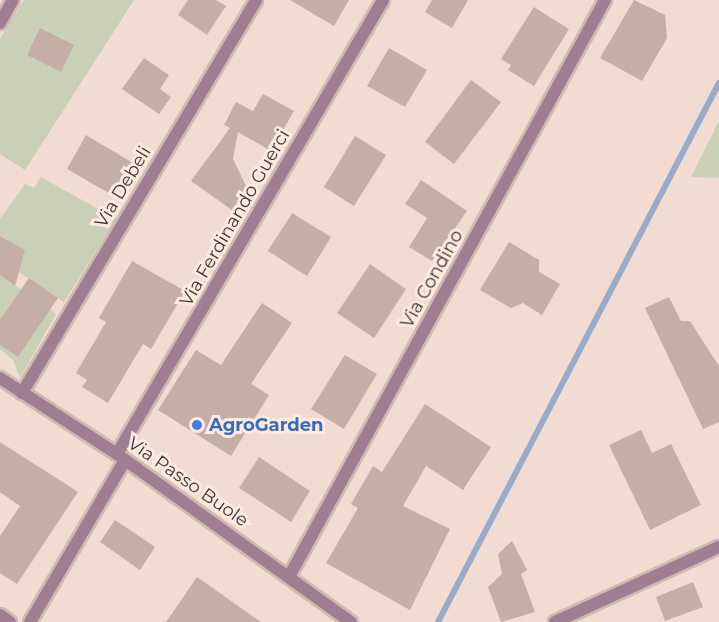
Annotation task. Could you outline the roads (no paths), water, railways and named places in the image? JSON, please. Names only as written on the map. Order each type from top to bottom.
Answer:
[{"type":"street","points":[[0,23],[13,0]]},
{"type":"street","name":"Via Debeli","points":[[22,393],[256,0]]},
{"type":"street","name":"Via Ferdinando Guerci","points":[[30,622],[121,457],[383,0]]},
{"type":"street","name":"Via Condino","points":[[290,575],[605,0]]},
{"type":"street","name":"Via Passo Buole","points":[[0,378],[121,457],[290,575],[351,622]]},
{"type":"street","points":[[555,622],[719,547]]},
{"type":"street","points":[[0,615],[10,622]]},
{"type":"waterway","points":[[438,622],[719,83]]},
{"type":"place","name":"AgroGarden","points":[[197,425]]}]
